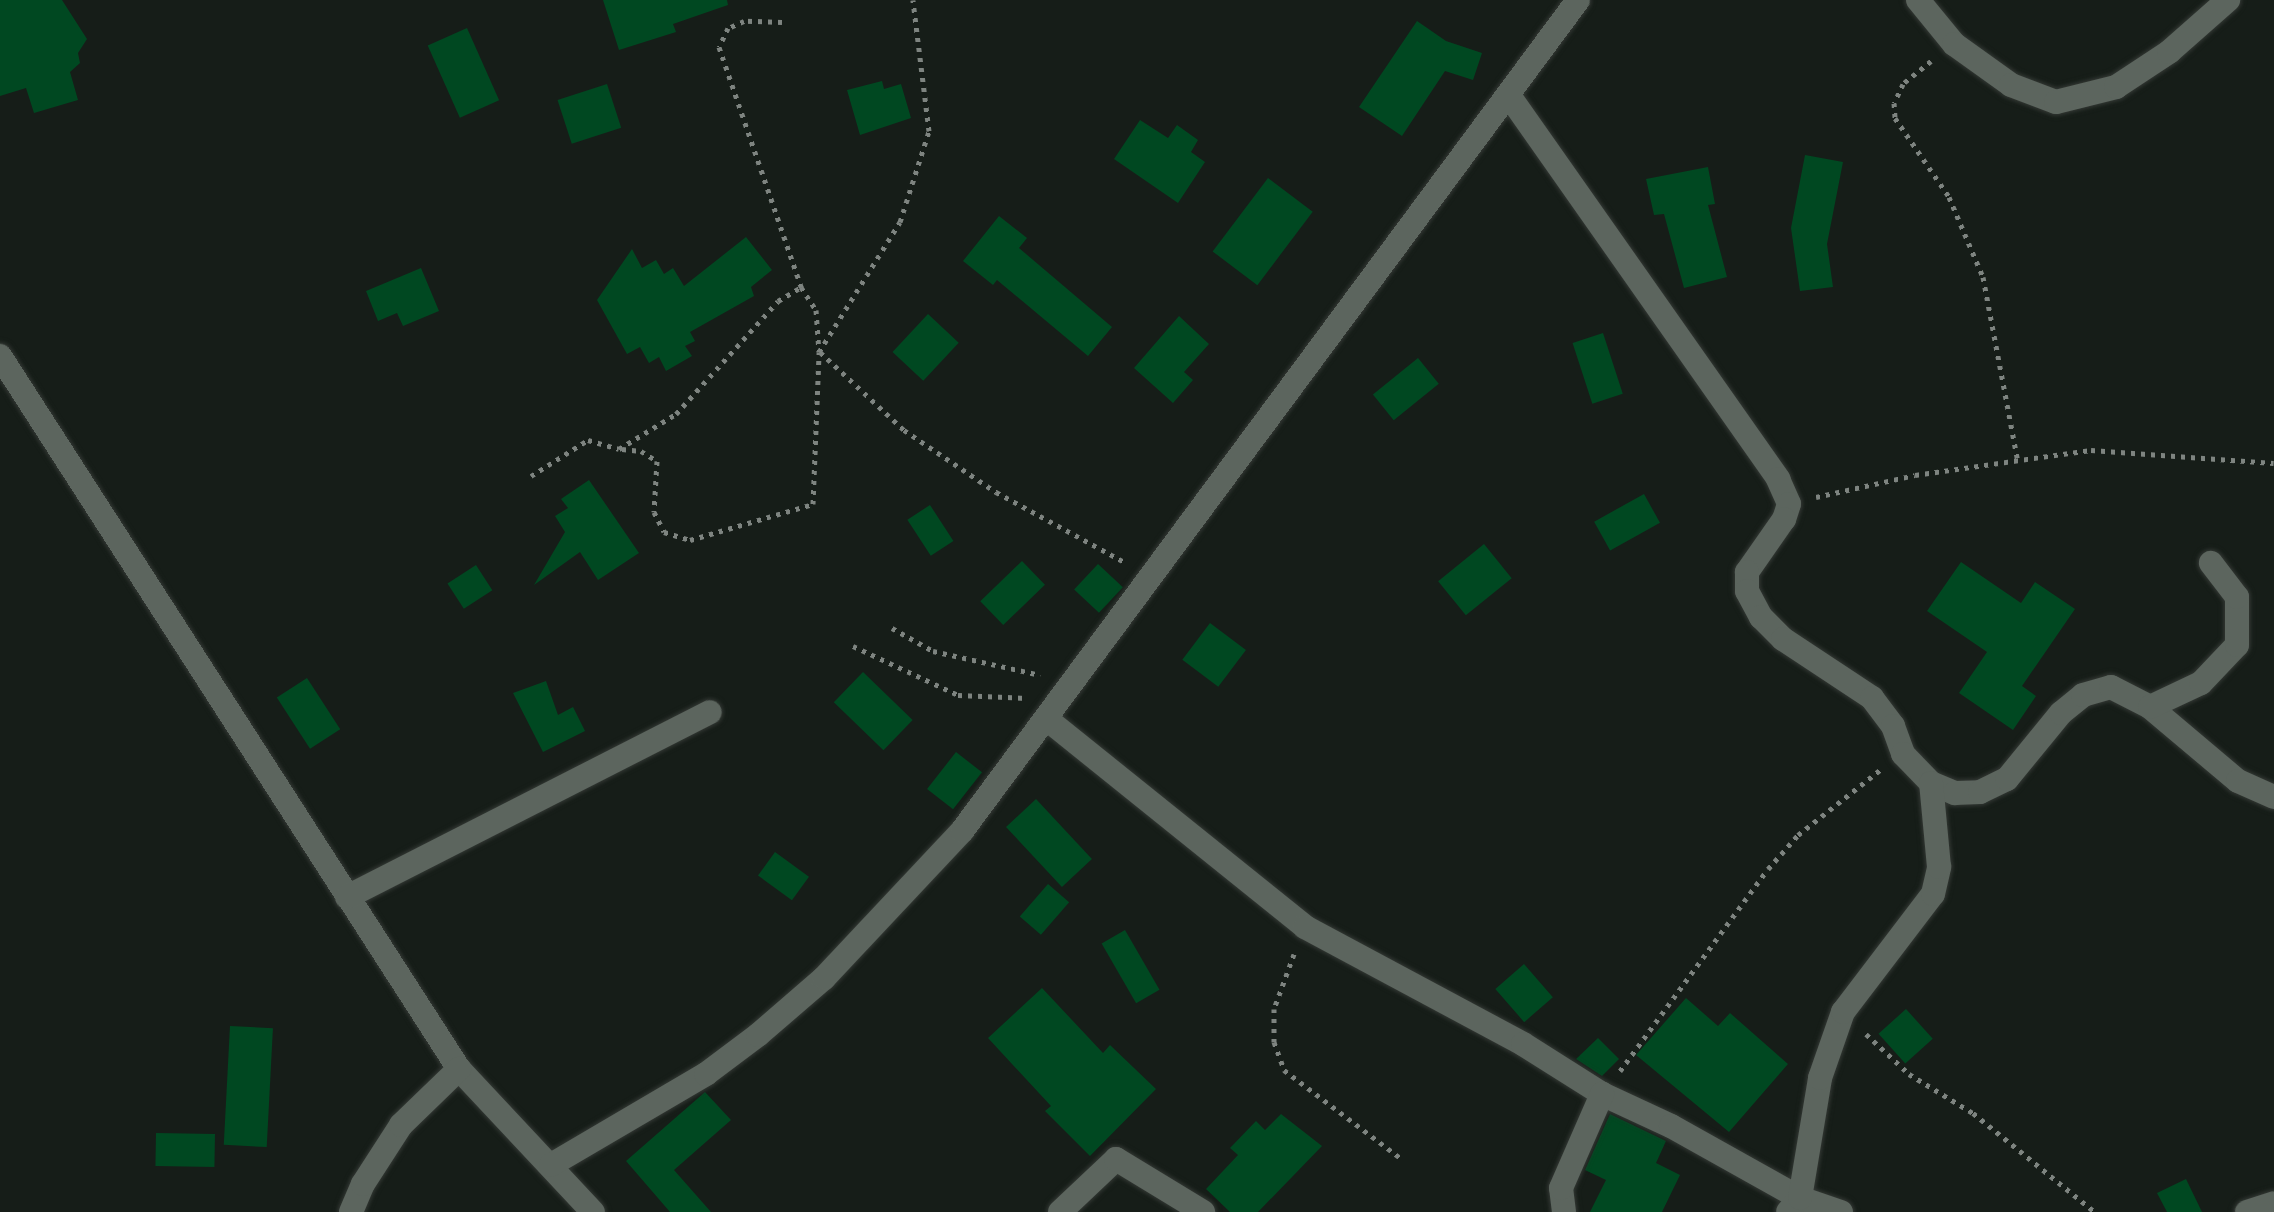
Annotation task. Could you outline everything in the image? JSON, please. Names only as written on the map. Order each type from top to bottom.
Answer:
[{"type":"street","points":[[551,1165],[706,1074],[824,978],[962,831],[1070,691],[1510,97],[1578,0]]},
{"type":"street","points":[[1918,0],[1954,44],[2011,85],[2056,102],[2116,87],[2169,52],[2228,0]]},
{"type":"street","points":[[1510,97],[1762,451],[1789,504],[1747,572],[1747,591],[1761,617],[1783,639],[1872,698],[1893,726],[1903,754],[1931,783],[1955,793],[1980,792],[2007,779],[2061,713],[2083,695],[2111,687],[2150,707],[2206,758],[2274,797]]},
{"type":"street","points":[[0,356],[459,1069],[593,1212]]},
{"type":"street","points":[[2150,707],[2201,683],[2237,645],[2237,597],[2211,563]]},
{"type":"street","points":[[347,897],[710,712]]},
{"type":"street","points":[[1048,720],[1305,927],[1523,1044],[1602,1094],[1683,1132],[1794,1205],[1841,1212]]},
{"type":"street","points":[[1794,1205],[1820,1078],[1843,1012],[1933,894],[1939,867],[1931,783]]},
{"type":"street","points":[[351,1212],[363,1184],[401,1125],[459,1069]]},
{"type":"street","points":[[1564,1212],[1561,1188],[1602,1094]]},
{"type":"street","points":[[1060,1212],[1116,1159],[1203,1212]]},
{"type":"street","points":[[2247,1212],[2274,1203]]},
{"type":"path","points":[[819,352],[900,222],[929,131],[913,0]]},
{"type":"path","points":[[531,476],[588,440],[619,449],[641,451],[657,461],[654,512],[664,532],[690,540],[813,504],[819,352],[816,310],[801,287],[719,47],[728,28],[744,21],[782,22]]},
{"type":"path","points":[[1954,44],[1903,84],[1894,103],[1895,118],[1949,197],[1983,277],[2018,462]]},
{"type":"path","points":[[619,449],[676,414],[778,301],[801,287]]},
{"type":"path","points":[[819,352],[904,430],[956,466],[1152,577]]},
{"type":"path","points":[[1789,504],[1915,475],[2091,450],[2274,463]]},
{"type":"path","points":[[892,628],[933,651],[1070,691]]},
{"type":"path","points":[[853,646],[958,695],[1070,691]]},
{"type":"path","points":[[1602,1094],[1636,1055],[1651,1027],[1768,869],[1798,835],[1903,754]]},
{"type":"path","points":[[1305,927],[1274,1009],[1274,1042],[1284,1070],[1403,1160]]},
{"type":"path","points":[[1843,1012],[1909,1074],[1973,1113],[2095,1212]]},
{"type":"building","points":[[0,0],[62,0],[87,39],[78,53],[80,63],[70,72],[78,100],[34,113],[26,88],[0,96]]},
{"type":"building","points":[[603,0],[727,0],[728,5],[673,24],[676,32],[619,50]]},
{"type":"building","points":[[1417,21],[1446,41],[1482,53],[1473,80],[1445,71],[1402,136],[1359,107]]},
{"type":"building","points":[[467,28],[499,100],[460,118],[428,45]]},
{"type":"building","points":[[882,81],[884,89],[901,84],[911,118],[860,135],[847,90]]},
{"type":"building","points":[[607,84],[621,128],[572,144],[558,100]]},
{"type":"building","points":[[1140,120],[1168,138],[1177,125],[1198,140],[1191,152],[1205,162],[1178,203],[1114,159]]},
{"type":"building","points":[[1805,155],[1843,162],[1827,244],[1833,287],[1800,291],[1791,228]]},
{"type":"building","points":[[1708,167],[1715,204],[1708,205],[1727,277],[1684,288],[1664,214],[1654,215],[1646,179]]},
{"type":"building","points":[[1268,178],[1313,212],[1257,285],[1213,251]]},
{"type":"building","points":[[999,216],[1027,238],[1019,248],[1112,327],[1088,356],[997,280],[993,285],[963,261]]},
{"type":"building","points":[[746,237],[772,270],[751,287],[754,296],[690,332],[695,341],[685,346],[692,356],[666,371],[659,357],[649,363],[640,347],[627,354],[597,300],[632,249],[642,268],[656,260],[664,274],[673,268],[684,286]]},
{"type":"building","points":[[421,268],[439,311],[403,326],[397,313],[378,321],[366,291]]},
{"type":"building","points":[[928,314],[959,343],[923,381],[893,352]]},
{"type":"building","points":[[1179,316],[1209,344],[1184,372],[1193,380],[1173,403],[1134,368]]},
{"type":"building","points":[[1603,333],[1623,394],[1592,404],[1573,343]]},
{"type":"building","points":[[1418,358],[1439,384],[1394,420],[1373,395]]},
{"type":"building","points":[[589,480],[639,553],[598,580],[580,552],[534,585],[565,532],[555,516],[568,508],[561,499]]},
{"type":"building","points":[[1644,494],[1660,523],[1610,550],[1594,522]]},
{"type":"building","points":[[930,505],[953,541],[931,556],[907,520]]},
{"type":"building","points":[[1484,544],[1512,578],[1466,615],[1438,581]]},
{"type":"building","points":[[1022,561],[1045,585],[1003,625],[980,601]]},
{"type":"building","points":[[1961,562],[2021,603],[2035,582],[2075,609],[2022,686],[2036,696],[2013,730],[1959,693],[1987,652],[1927,611]]},
{"type":"building","points":[[1098,564],[1123,587],[1099,613],[1074,590]]},
{"type":"building","points":[[476,565],[492,590],[464,609],[447,584]]},
{"type":"building","points":[[1210,623],[1246,650],[1218,687],[1182,660]]},
{"type":"building","points":[[863,672],[913,720],[883,750],[834,702]]},
{"type":"building","points":[[307,678],[340,729],[310,749],[277,698]]},
{"type":"building","points":[[546,681],[558,715],[573,707],[585,731],[543,752],[513,693]]},
{"type":"building","points":[[956,752],[982,772],[953,809],[927,789]]},
{"type":"building","points":[[1036,799],[1092,859],[1062,887],[1006,827]]},
{"type":"building","points":[[775,852],[809,877],[792,900],[758,875]]},
{"type":"building","points":[[1048,884],[1069,902],[1041,935],[1020,916]]},
{"type":"building","points":[[1125,930],[1160,990],[1136,1003],[1102,944]]},
{"type":"building","points":[[1524,964],[1553,997],[1524,1022],[1495,989]]},
{"type":"building","points":[[1042,988],[1103,1053],[1110,1045],[1156,1089],[1090,1156],[1045,1111],[1051,1106],[988,1038]]},
{"type":"building","points":[[1686,998],[1718,1026],[1730,1013],[1788,1064],[1729,1132],[1636,1055]]},
{"type":"building","points":[[1906,1009],[1933,1039],[1905,1063],[1879,1034]]},
{"type":"building","points":[[230,1026],[273,1028],[267,1147],[224,1145]]},
{"type":"building","points":[[1598,1038],[1619,1059],[1602,1076],[1576,1059]]},
{"type":"building","points":[[705,1092],[731,1120],[674,1170],[711,1212],[670,1212],[626,1161]]},
{"type":"building","points":[[1281,1114],[1322,1146],[1258,1212],[1230,1212],[1206,1189],[1238,1155],[1230,1148],[1256,1121],[1265,1130]]},
{"type":"building","points":[[1610,1114],[1666,1141],[1656,1163],[1680,1175],[1662,1212],[1590,1212],[1606,1180],[1585,1170]]},
{"type":"building","points":[[156,1133],[215,1134],[214,1167],[155,1166]]},
{"type":"building","points":[[2186,1179],[2202,1212],[2167,1212],[2157,1193]]}]
